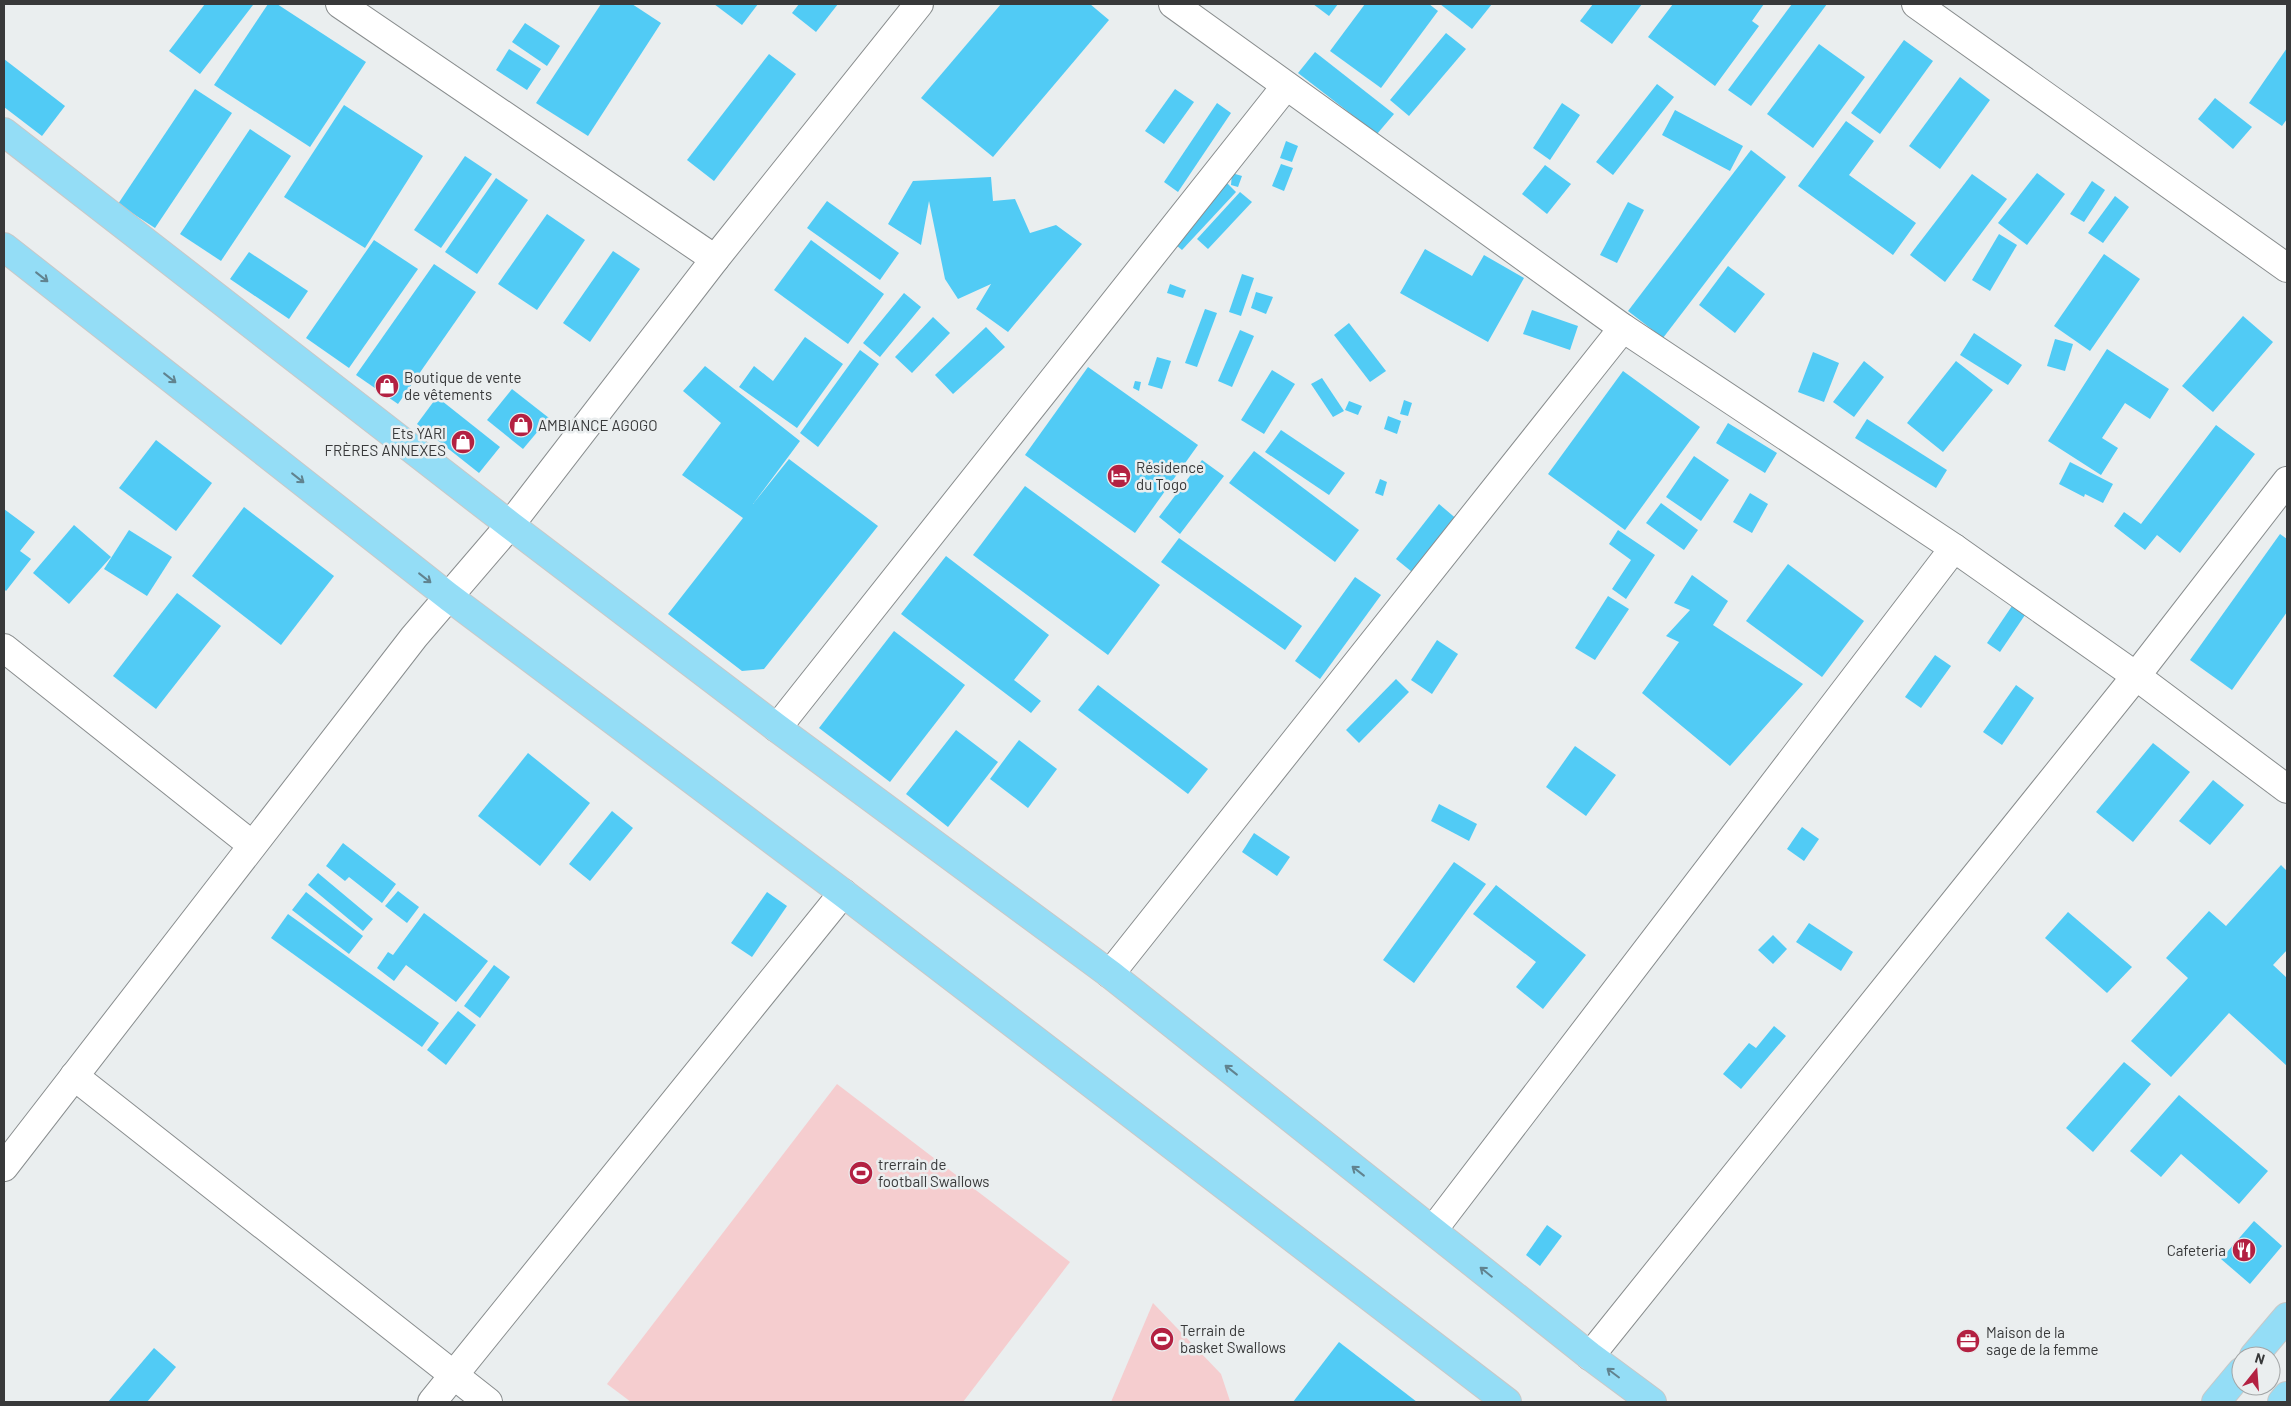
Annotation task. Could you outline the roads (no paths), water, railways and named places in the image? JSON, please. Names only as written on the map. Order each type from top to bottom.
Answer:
[{"type":"main road","points":[[4,132],[510,525],[776,728],[1110,974],[1590,1356],[1652,1402]]},
{"type":"main road","points":[[4,247],[449,597],[843,893],[1506,1402]]},
{"type":"main road","points":[[2262,1346],[2287,1317]]},
{"type":"main road","points":[[2216,1402],[2231,1384]]},
{"type":"main road","points":[[2282,1402],[2287,1396]]},
{"type":"street","points":[[340,4],[714,259]]},
{"type":"street","points":[[4,1167],[414,637],[510,525],[714,259],[919,4]]},
{"type":"street","points":[[1173,4],[1623,328],[1954,548],[2136,676],[2287,789]]},
{"type":"street","points":[[1916,4],[2287,268]]},
{"type":"street","points":[[776,728],[1286,86]]},
{"type":"street","points":[[1110,974],[1623,328]]},
{"type":"street","points":[[1590,1356],[2136,676],[2287,481]]},
{"type":"street","points":[[1433,1230],[1954,548]]},
{"type":"street","points":[[4,648],[252,845]]},
{"type":"street","points":[[432,1402],[843,893]]},
{"type":"street","points":[[74,1076],[488,1402]]},
{"type":"place","name":"Boutique de vente de vêtements","points":[[387,386]]},
{"type":"place","name":"AMBIANCE AGOGO","points":[[521,425]]},
{"type":"place","name":"Ets YARI FRÈRES ANNEXES","points":[[463,442]]},
{"type":"place","name":"Résidence du Togo","points":[[1119,476]]},
{"type":"place","name":"trerrain de football Swallows","points":[[861,1173]]},
{"type":"place","name":"Cafeteria","points":[[2244,1250]]},
{"type":"place","name":"Terrain de basket Swallows","points":[[1162,1339]]},
{"type":"place","name":"Maison de la sage de la femme","points":[[1968,1341]]}]
